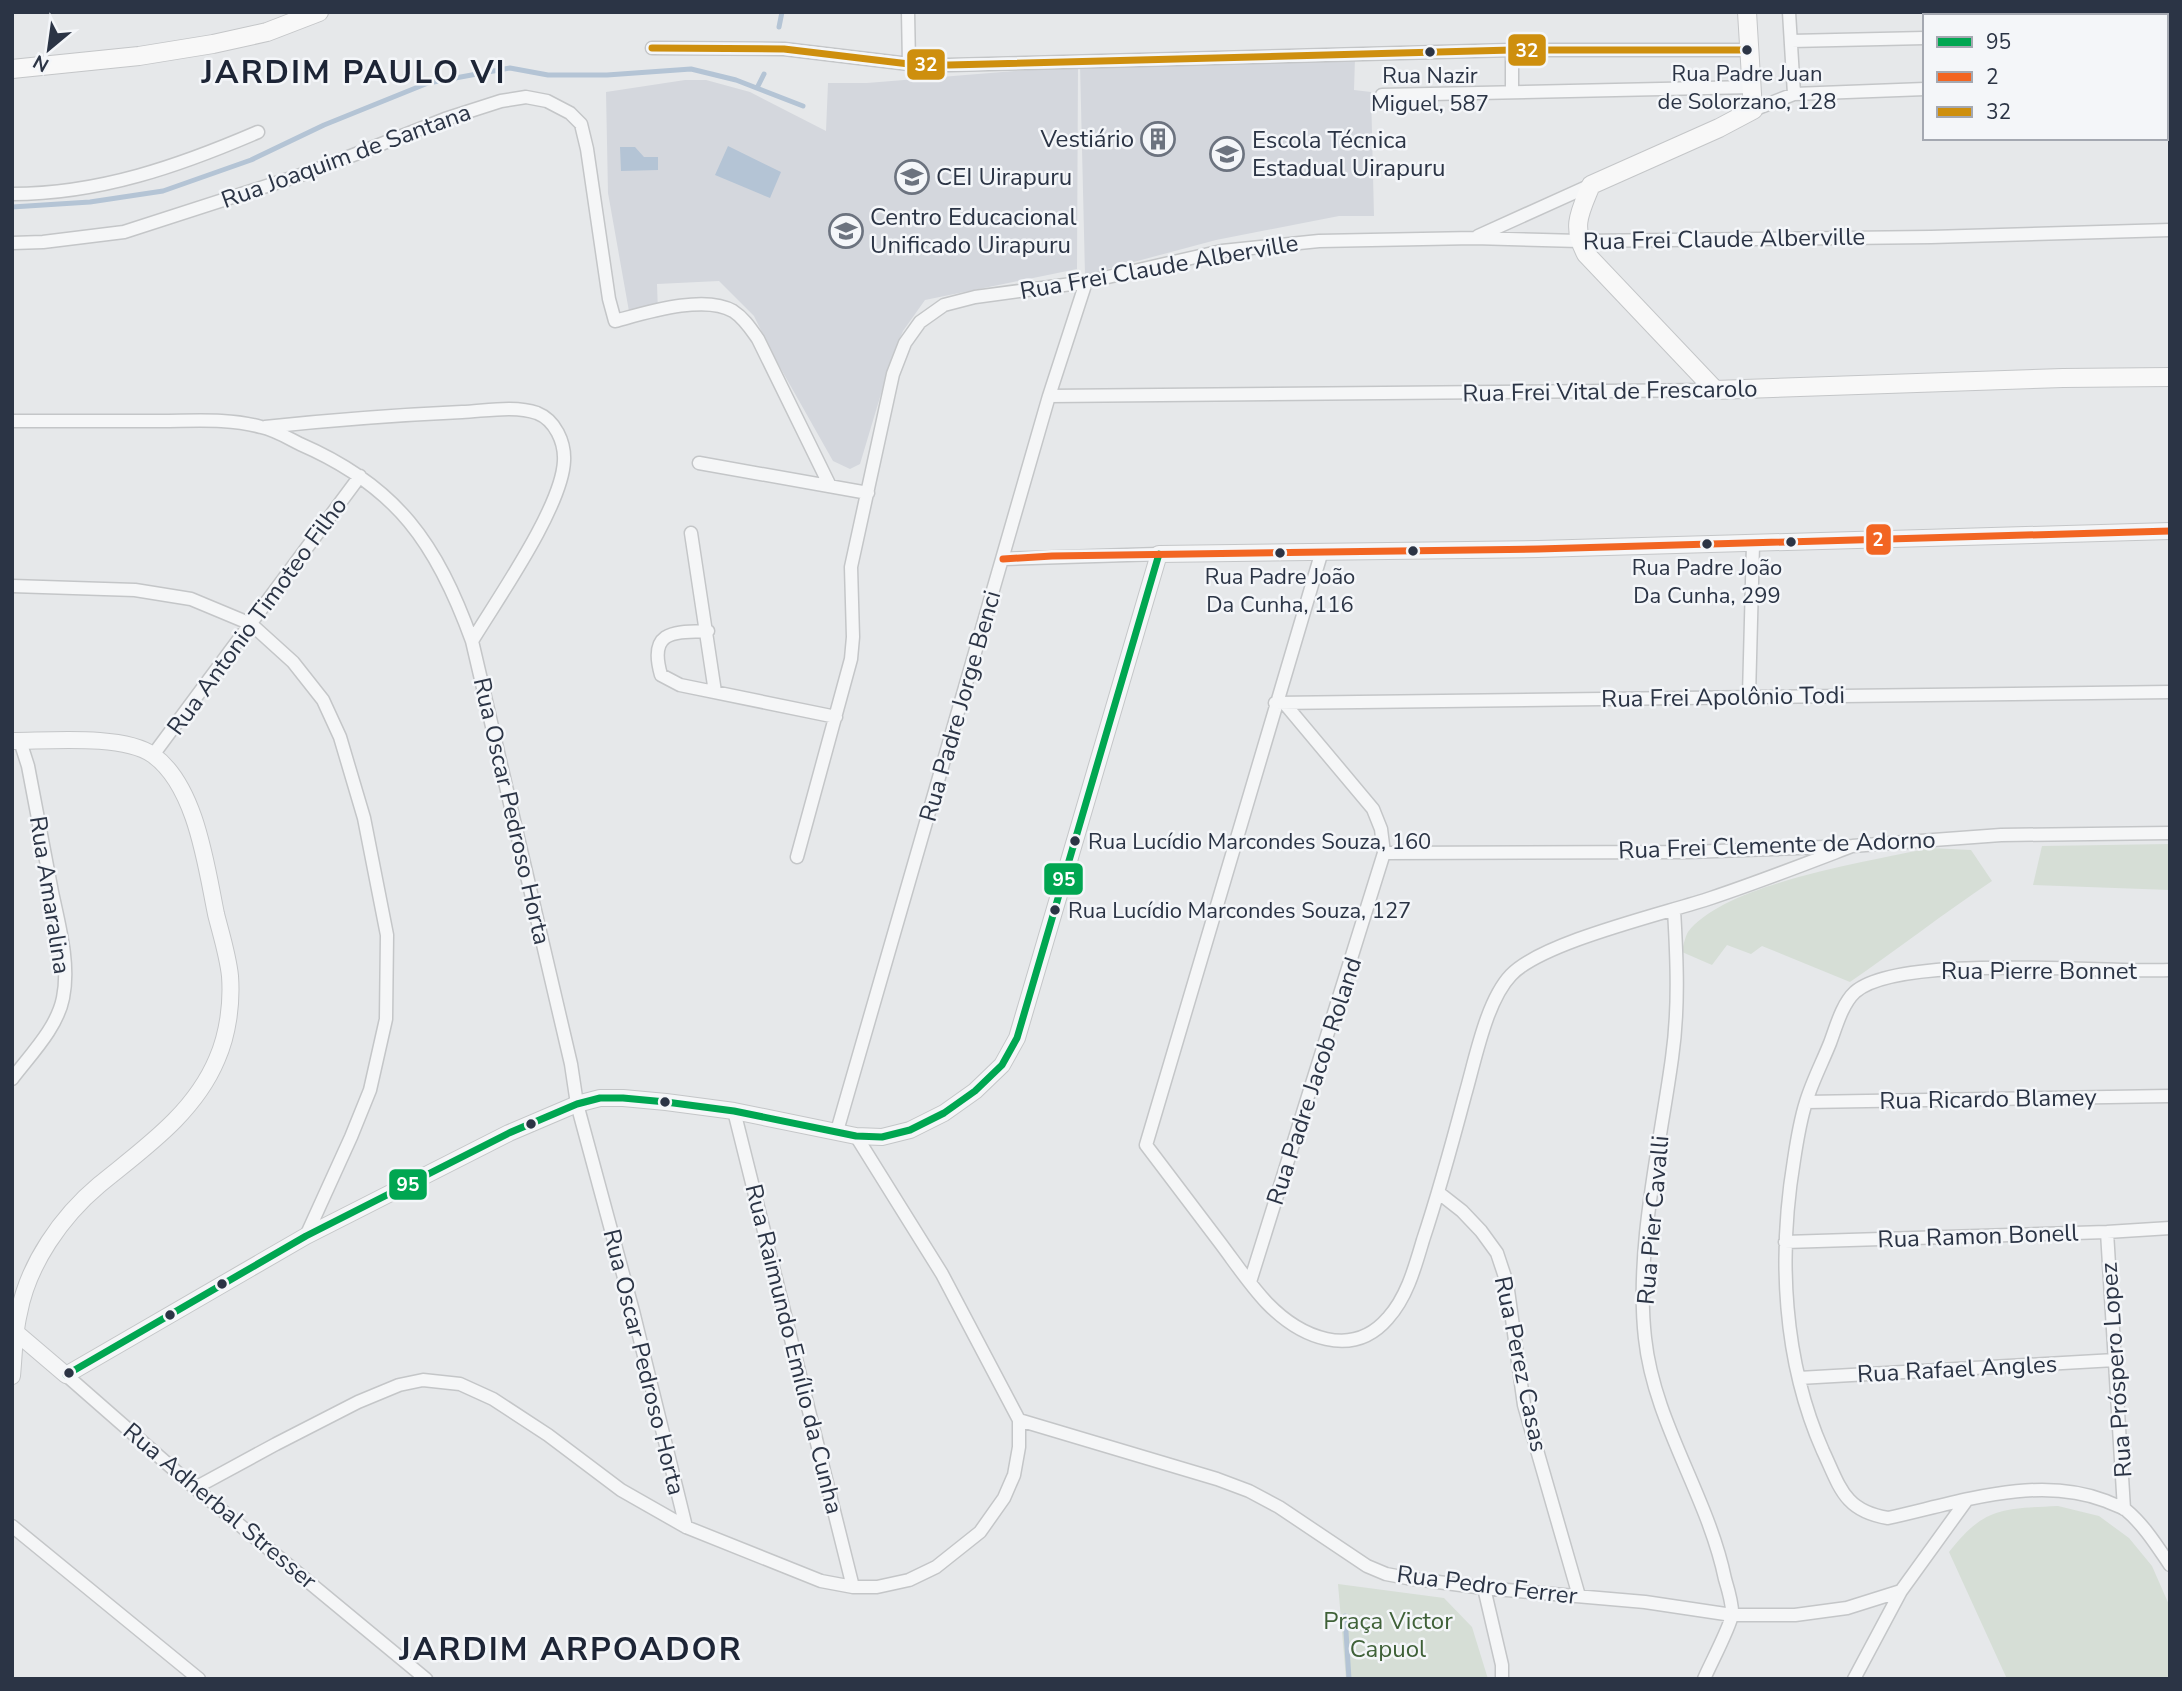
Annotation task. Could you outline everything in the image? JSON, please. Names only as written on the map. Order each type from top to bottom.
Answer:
[{"type":"main road","points":[[12,69],[139,56],[214,44],[267,32],[319,12]]},
{"type":"main road","points":[[1715,390],[1586,254],[1579,241],[1577,226],[1591,185],[1754,110],[1747,12]]},
{"type":"main road","name":"Rua Frei Vital de Frescarolo","points":[[1715,390],[2170,377]]},
{"type":"street","points":[[908,12],[909,64]]},
{"type":"street","points":[[1790,12],[1794,94]]},
{"type":"street","points":[[1791,41],[1923,38]]},
{"type":"street","points":[[653,48],[784,49],[909,64],[1512,50],[1749,50]]},
{"type":"street","points":[[1512,50],[1512,92]]},
{"type":"street","points":[[1382,95],[1752,87]]},
{"type":"street","points":[[1754,110],[1794,94],[1923,89]]},
{"type":"street","name":"Rua Joaquim de Santana","points":[[12,243],[124,232],[310,172],[445,119],[500,101],[526,97],[547,101],[570,113],[581,124],[609,299],[615,321],[704,303],[720,305],[733,311],[745,321],[758,339],[830,486]]},
{"type":"street","points":[[12,194],[49,194],[113,182],[202,156],[258,132]]},
{"type":"street","points":[[1474,237],[1591,185]]},
{"type":"street","name":"Rua Frei Claude Alberville","points":[[797,857],[851,659],[851,567],[893,374],[905,343],[920,322],[944,306],[975,297],[1086,282],[1222,251],[1319,241],[1474,237],[1579,241],[1930,237],[2170,230]]},
{"type":"street","name":"Rua Padre Jorge Benci","points":[[837,1130],[1049,396],[1086,282]]},
{"type":"street","name":"Rua Frei Vital de Frescarolo","points":[[1049,396],[1715,390]]},
{"type":"street","points":[[262,427],[357,417],[498,411],[538,413],[551,421],[561,438],[565,459],[561,481],[548,512],[472,640]]},
{"type":"street","name":"Rua Oscar Pedroso Horta","points":[[12,421],[222,422],[262,427],[322,453],[360,476],[384,495],[425,540],[447,577],[472,640],[568,1051],[577,1104],[633,1311],[686,1527]]},
{"type":"street","points":[[699,463],[868,493]]},
{"type":"street","name":"Rua Antonio Timoteo Filho","points":[[153,755],[360,476]]},
{"type":"street","points":[[1003,559],[1752,544],[2170,531]]},
{"type":"street","points":[[691,533],[716,692]]},
{"type":"street","points":[[1749,696],[1752,544]]},
{"type":"street","points":[[1322,551],[1280,703],[1146,1145],[1250,1282],[1268,1304],[1293,1325],[1318,1338],[1341,1342],[1371,1336],[1389,1317],[1409,1285],[1439,1193],[1481,1038],[1498,993],[1511,975],[1534,958],[1581,939],[1762,881],[1852,846]]},
{"type":"street","points":[[66,1374],[306,1237],[509,1133],[577,1104],[600,1098],[623,1098],[734,1111],[856,1136],[882,1137],[909,1130],[944,1113],[975,1091],[1002,1065],[1017,1038],[1159,554]]},
{"type":"street","points":[[12,586],[135,590],[191,599],[251,624],[293,662],[323,700],[340,737],[363,818],[387,936],[386,1019],[370,1090],[306,1237]]},
{"type":"street","points":[[708,631],[672,632],[665,636],[660,645],[658,665],[661,675],[669,682],[836,717]]},
{"type":"street","name":"Rua Frei Apolônio Todi","points":[[1280,703],[2170,692]]},
{"type":"street","name":"Rua Padre Jacob Roland","points":[[1250,1282],[1384,853],[1381,829],[1373,809],[1280,703]]},
{"type":"street","points":[[12,1376],[14,1330],[34,1268],[63,1220],[96,1187],[168,1129],[193,1100],[217,1060],[228,1027],[230,975],[198,828],[181,786],[153,755],[131,745],[92,741],[16,741]]},
{"type":"street","name":"Rua Amaralina","points":[[12,1079],[44,1038],[56,1016],[63,998],[65,975],[58,920],[28,766],[16,741]]},
{"type":"street","name":"Rua Frei Clemente de Adorno","points":[[1384,853],[1689,852],[1852,846],[2001,835],[2170,833]]},
{"type":"street","name":"Rua Pier Cavalli","points":[[1674,910],[1678,971],[1677,1018],[1646,1253],[1643,1295],[1645,1337],[1656,1389],[1721,1558],[1732,1615]]},
{"type":"street","name":"Rua Pierre Bonnet","points":[[2124,1509],[2092,1496],[2057,1489],[2014,1490],[1888,1518],[1870,1515],[1851,1504],[1837,1484],[1808,1418],[1788,1313],[1785,1242],[1791,1181],[1806,1102],[1845,1006],[1855,992],[1874,981],[1912,973],[1976,967],[2170,970]]},
{"type":"street","name":"Rua Ricardo Blamey","points":[[1806,1102],[2170,1096]]},
{"type":"street","name":"Rua Raimundo Emílio da Cunha","points":[[734,1111],[853,1587]]},
{"type":"street","points":[[195,1488],[358,1402],[399,1385],[424,1380],[460,1384],[493,1399],[548,1435],[621,1490],[686,1527],[821,1581],[853,1587],[877,1587],[909,1580],[936,1567],[980,1532],[1004,1498],[1014,1475],[1019,1420],[942,1274],[856,1136]]},
{"type":"street","name":"Rua Perez Casas","points":[[1439,1193],[1472,1221],[1497,1253],[1507,1283],[1524,1405],[1579,1596]]},
{"type":"street","name":"Rua Ramon Bonell","points":[[1785,1242],[2107,1232],[2170,1227]]},
{"type":"street","name":"Rua Próspero Lopez","points":[[2107,1232],[2124,1509]]},
{"type":"street","name":"Rua Adherbal Stresser","points":[[14,1330],[195,1488],[426,1679]]},
{"type":"street","name":"Rua Rafael Angles","points":[[1800,1378],[2115,1360]]},
{"type":"street","name":"Rua Pedro Ferrer","points":[[1019,1420],[1217,1479],[1249,1492],[1279,1507],[1367,1566],[1386,1574],[1484,1588],[1645,1602],[1732,1615],[1795,1615],[1847,1608],[1901,1591]]},
{"type":"street","points":[[1854,1679],[1901,1591],[1966,1501]]},
{"type":"street","points":[[2124,1509],[2146,1531],[2170,1565]]},
{"type":"street","points":[[12,1526],[198,1679]]},
{"type":"street","points":[[1484,1588],[1502,1665],[1502,1679]]},
{"type":"street","points":[[1704,1679],[1732,1615]]},
{"type":"shaded area","name":"Escola Técnica Estadual Uirapuru","points":[[1355,58],[1354,90],[1371,92],[1374,216],[1339,216],[1216,240],[1085,275],[1080,64]]},
{"type":"shaded area","name":"Centro Educacional Unificado Uirapuru","points":[[1078,66],[1077,269],[925,300],[903,331],[892,357],[860,464],[850,469],[833,461],[754,316],[719,281],[657,284],[658,312],[630,317],[608,193],[606,92],[685,80],[706,80],[750,92],[826,131],[828,83],[867,83]]},
{"type":"green space","points":[[2170,844],[2170,890],[2033,885],[2042,846]]},
{"type":"green space","points":[[1930,848],[1971,850],[1992,881],[1850,982],[1762,946],[1751,954],[1727,945],[1712,965],[1682,952],[1688,932],[1707,915],[1733,900],[1801,876]]},
{"type":"green space","points":[[2058,1506],[2099,1516],[2129,1538],[2152,1566],[2170,1607],[2170,1679],[2007,1679],[1949,1552],[1973,1526],[1996,1513]]},
{"type":"green space","name":"Praça Victor Capuol","points":[[1338,1584],[1444,1598],[1472,1627],[1488,1679],[1346,1679]]},
{"type":"water","points":[[728,146],[781,172],[770,198],[715,175]]},
{"type":"water","points":[[620,147],[635,147],[644,157],[658,157],[658,170],[621,171]]},
{"type":"waterway","points":[[779,27],[782,12]]},
{"type":"waterway","points":[[12,207],[90,202],[163,191],[251,160],[324,125],[428,83],[510,68],[548,75],[607,75],[691,69],[736,80],[803,106]]},
{"type":"waterway","points":[[757,88],[764,74]]},
{"type":"waterway","points":[[1345,1616],[1349,1679]]},
{"type":"transit line","name":"32","points":[[652,48],[784,49],[909,64],[949,65],[1512,50],[1749,50]]},
{"type":"transit line","name":"2","points":[[1003,559],[1538,549],[2170,531]]},
{"type":"transit line","name":"95","points":[[66,1375],[306,1236],[509,1133],[577,1104],[600,1098],[666,1102],[734,1111],[856,1136],[882,1137],[910,1130],[944,1113],[975,1091],[1002,1065],[1017,1038],[1159,554]]},
{"type":"place","name":"Rua Padre Juan de Solorzano, 128","points":[[1747,50]]},
{"type":"place","name":"Rua Nazir Miguel, 587","points":[[1430,52]]},
{"type":"place","name":"Vestiário","points":[[1158,139]]},
{"type":"place","name":"Escola Técnica Estadual Uirapuru","points":[[1227,154]]},
{"type":"place","name":"CEI Uirapuru","points":[[912,177]]},
{"type":"place","name":"Centro Educacional Unificado Uirapuru","points":[[846,231]]},
{"type":"place","name":"Rua Padre João Da Cunha, 299","points":[[1707,544]]},
{"type":"place","name":"Rua Padre João Da Cunha, 116","points":[[1280,553]]},
{"type":"place","name":"Rua Lucídio Marcondes Souza, 160","points":[[1075,841]]},
{"type":"place","name":"Rua Lucídio Marcondes Souza, 127","points":[[1055,910]]},
{"type":"district","name":"JARDIM PAULO VI","points":[[354,72]]},
{"type":"district","name":"JARDIM ARPOADOR","points":[[571,1649]]}]
